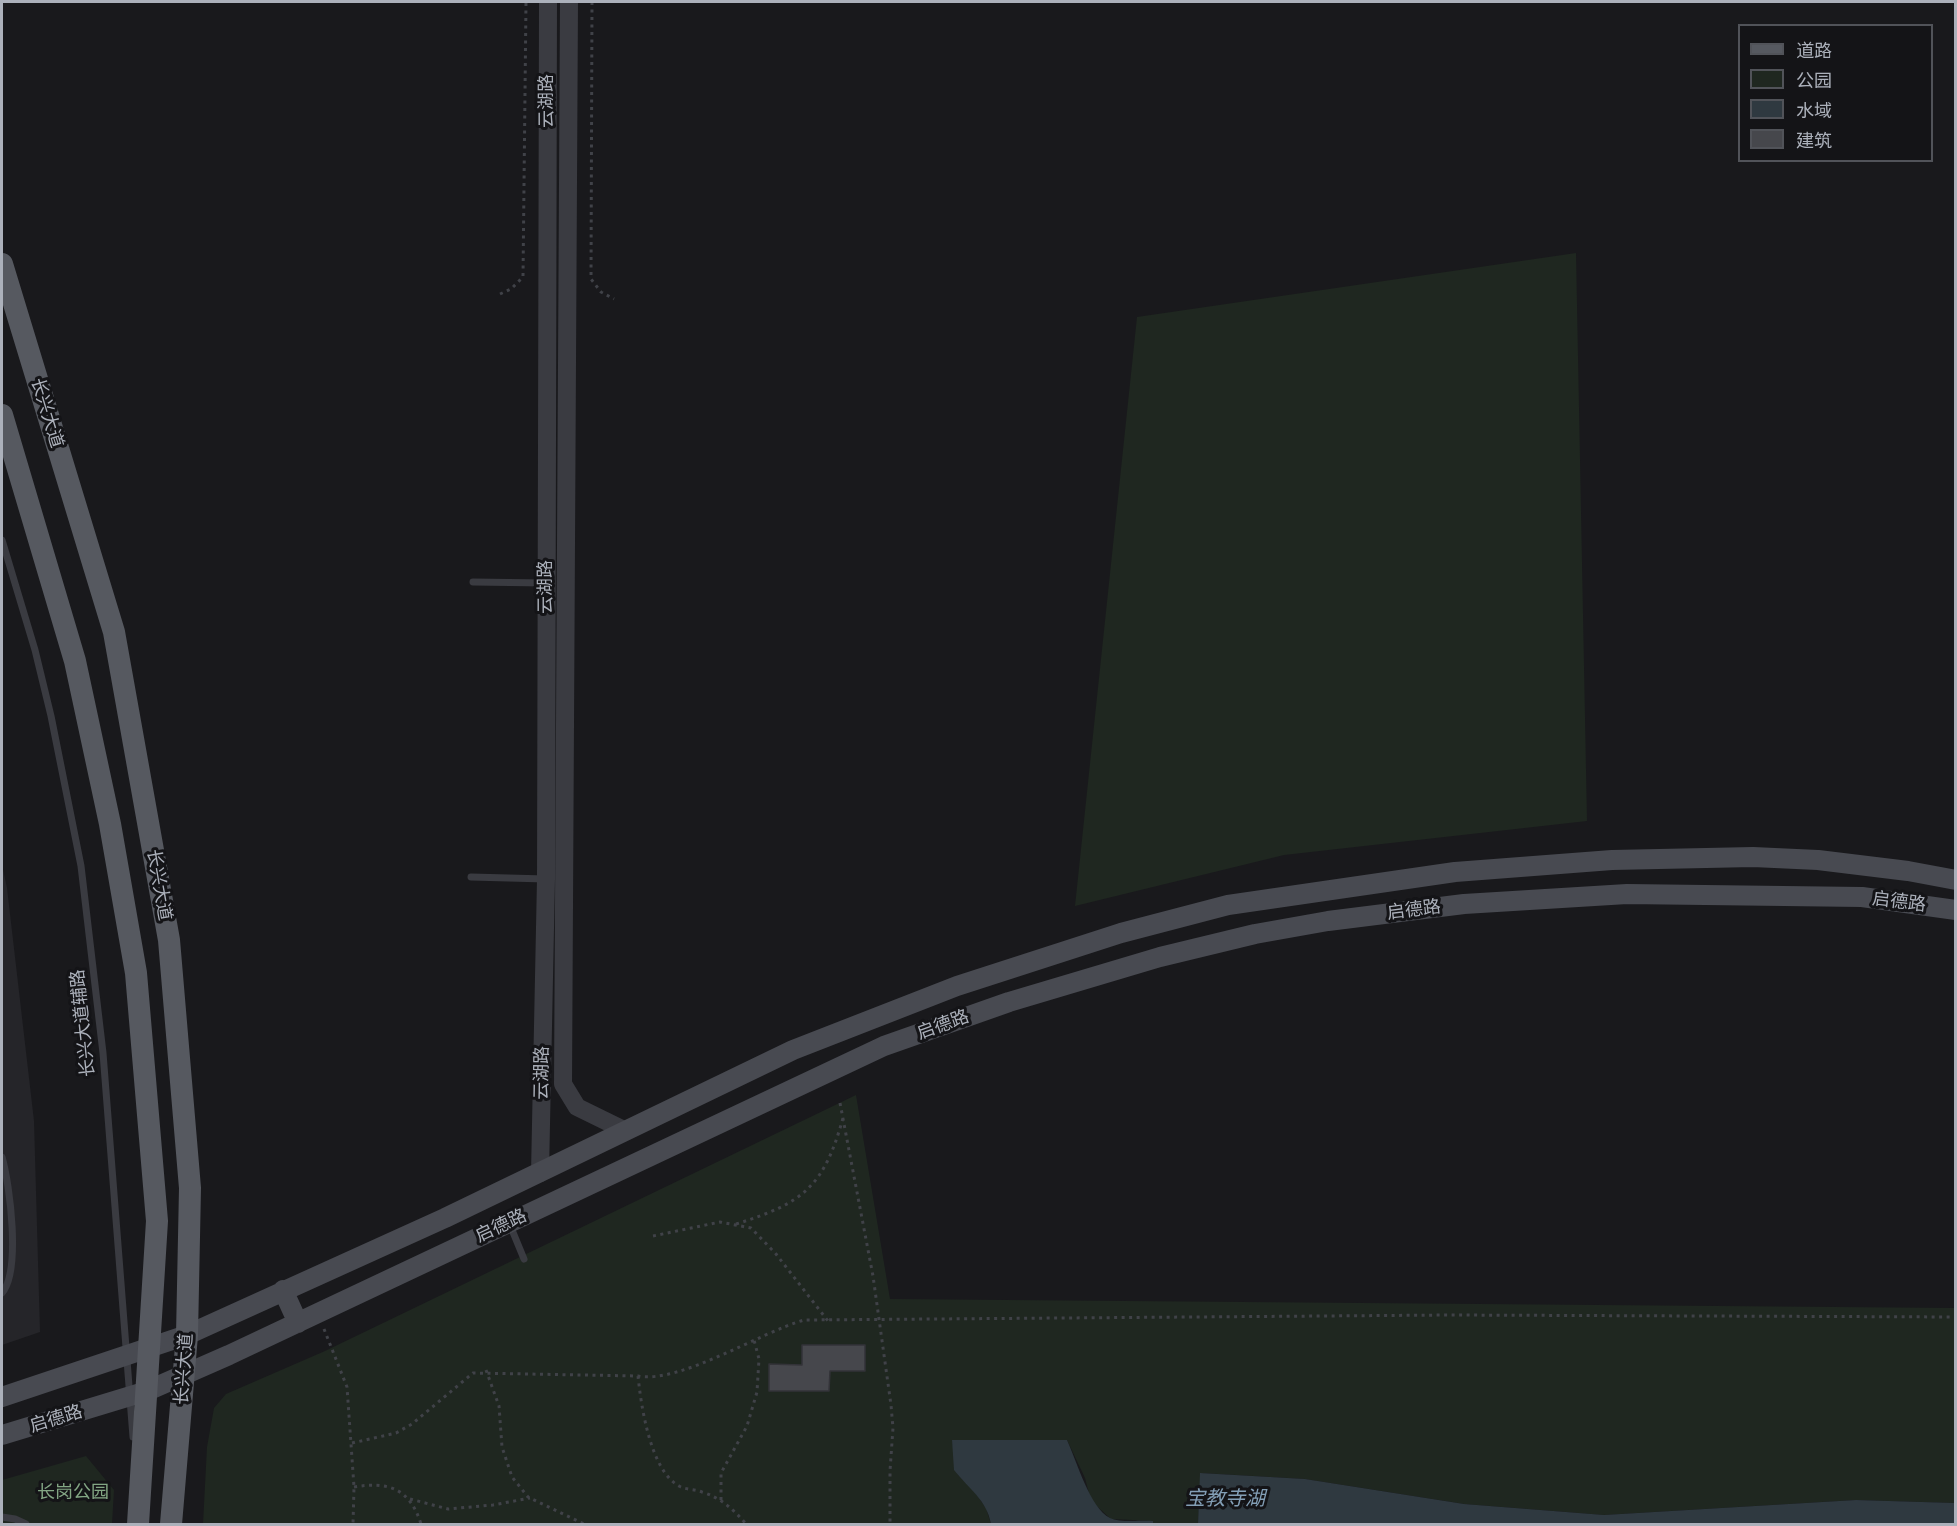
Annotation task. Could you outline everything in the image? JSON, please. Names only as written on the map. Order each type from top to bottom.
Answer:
[{"type":"main road","name":"长兴大道","points":[[2,264],[114,632],[169,940],[190,1188],[187,1335],[171,1524]]},
{"type":"main road","name":"长兴大道","points":[[2,415],[75,661],[110,824],[136,973],[157,1221],[149,1349],[138,1394],[138,1518]]},
{"type":"main road","name":"启德路","points":[[2,1397],[187,1335],[540,1173],[793,1050],[957,986],[1121,933],[1228,904],[1455,872],[1612,860],[1753,857],[1818,860],[1956,880]]},
{"type":"main road","points":[[1912,903],[1916,873]]},
{"type":"main road","name":"启德路","points":[[2,1435],[138,1394],[184,1375],[884,1046],[1009,1002],[1160,957],[1255,934],[1328,921],[1464,904],[1627,894],[1862,897],[1956,910]]},
{"type":"main road","points":[[283,1290],[298,1323]]},
{"type":"street","name":"云湖路","points":[[540,1173],[546,879],[548,2]]},
{"type":"street","name":"云湖路","points":[[569,2],[563,1084],[577,1107],[626,1131]]},
{"type":"lane","name":"长兴大道辅路","points":[[2,540],[35,650],[51,716],[81,866],[103,1053],[115,1236],[127,1355],[138,1394]]},
{"type":"lane","points":[[473,582],[546,583]]},
{"type":"lane","points":[[471,877],[546,879]]},
{"type":"lane","points":[[2,1157],[9,1184],[11,1251],[11,1274],[2,1293]]},
{"type":"lane","points":[[509,1223],[524,1259]]},
{"type":"lane","points":[[2,1517],[8,1516],[26,1524]]},
{"type":"path","points":[[500,294],[512,289],[523,277],[526,2]]},
{"type":"path","points":[[592,2],[591,279],[601,292],[614,299]]},
{"type":"path","points":[[840,1103],[880,1321],[893,1428],[890,1524]]},
{"type":"path","points":[[733,1225],[792,1203],[813,1185],[834,1152],[844,1116]]},
{"type":"path","points":[[653,1236],[720,1222],[751,1228],[776,1254],[828,1321]]},
{"type":"path","points":[[317,1314],[346,1387],[352,1443],[353,1524]]},
{"type":"path","points":[[352,1443],[396,1433],[412,1424],[473,1373],[486,1371],[651,1378],[719,1357],[804,1320],[1450,1315],[1956,1317]]},
{"type":"path","points":[[721,1501],[721,1473],[747,1426],[758,1392],[759,1359],[754,1340]]},
{"type":"path","points":[[486,1371],[499,1406],[502,1447],[512,1478],[530,1498],[584,1524]]},
{"type":"path","points":[[638,1376],[642,1417],[664,1471],[682,1488],[701,1492],[730,1506],[746,1524]]},
{"type":"path","points":[[354,1487],[386,1485],[410,1498],[448,1509],[493,1505],[530,1498]]},
{"type":"path","points":[[410,1498],[421,1524]]},
{"type":"shaded area","points":[[2,865],[7,888],[34,1121],[40,1332],[2,1345]]},
{"type":"green space","points":[[1576,253],[1587,821],[1284,855],[1075,906],[1137,317]]},
{"type":"green space","points":[[856,1095],[890,1299],[1955,1308],[1955,1503],[1856,1500],[1604,1515],[1464,1504],[1305,1479],[1201,1473],[1198,1524],[1153,1524],[1153,1521],[1111,1519],[1091,1501],[1085,1478],[1067,1440],[952,1440],[958,1475],[972,1488],[986,1508],[991,1524],[203,1524],[207,1447],[214,1408],[226,1394],[325,1351]]},
{"type":"green space","name":"长岗公园","points":[[86,1456],[114,1490],[112,1524],[2,1524],[2,1480]]},
{"type":"water","name":"宝教寺湖","points":[[952,1440],[1067,1440],[1090,1495],[1103,1513],[1114,1520],[1153,1521],[1153,1524],[991,1524],[986,1508],[954,1470]]},
{"type":"water","name":"宝教寺湖","points":[[1200,1473],[1305,1479],[1464,1504],[1604,1515],[1856,1500],[1955,1503],[1955,1524],[1198,1524]]},
{"type":"building","points":[[802,1345],[865,1345],[865,1371],[830,1371],[829,1391],[769,1391],[769,1364],[802,1365]]}]
